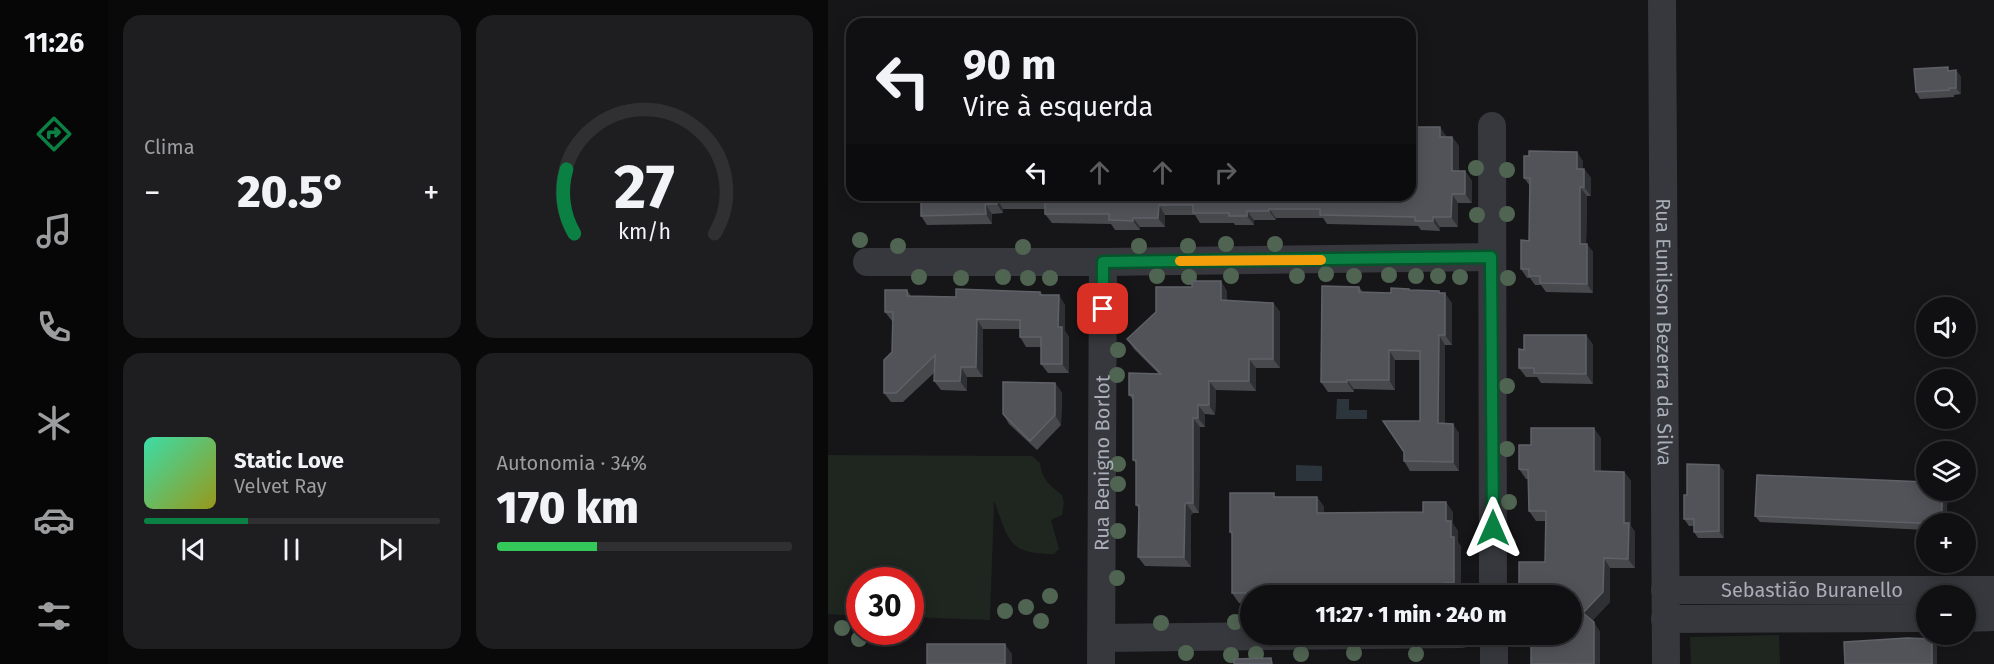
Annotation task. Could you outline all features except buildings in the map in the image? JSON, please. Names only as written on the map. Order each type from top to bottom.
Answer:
[{"type":"street","name":"Rua Eunilson Bezerra da Silva","points":[[1662,0],[1666,664]]},
{"type":"street","points":[[1492,126],[1493,585]]},
{"type":"street","points":[[867,262],[1103,262],[1491,257]]},
{"type":"street","name":"Rua Benigno Borlot","points":[[1101,651],[1103,262]]},
{"type":"street","name":"Sebastião Buranello","points":[[1665,590],[1979,606]]},
{"type":"street","name":"Sebastião Buranello","points":[[1665,619],[1916,618]]},
{"type":"street","points":[[1101,651],[1240,644]]},
{"type":"street","points":[[1494,645],[1494,664]]},
{"type":"shaded area","points":[[1337,399],[1349,399],[1349,410],[1367,410],[1367,419],[1336,419]]},
{"type":"shaded area","points":[[828,455],[1032,456],[1040,463],[1047,481],[1062,495],[1064,503],[1062,515],[1051,520],[1059,549],[1054,554],[1026,551],[1012,542],[994,501],[990,620],[924,617],[924,567],[846,567],[846,615],[828,614]]},
{"type":"shaded area","points":[[1296,465],[1322,466],[1322,481],[1296,481]]},
{"type":"shaded area","points":[[1779,635],[1780,664],[1691,664],[1690,637]]},
{"type":"slow traffic","points":[[1180,261],[1321,260]]},
{"type":"route","points":[[1103,309],[1103,262],[1491,257],[1493,528]]}]
